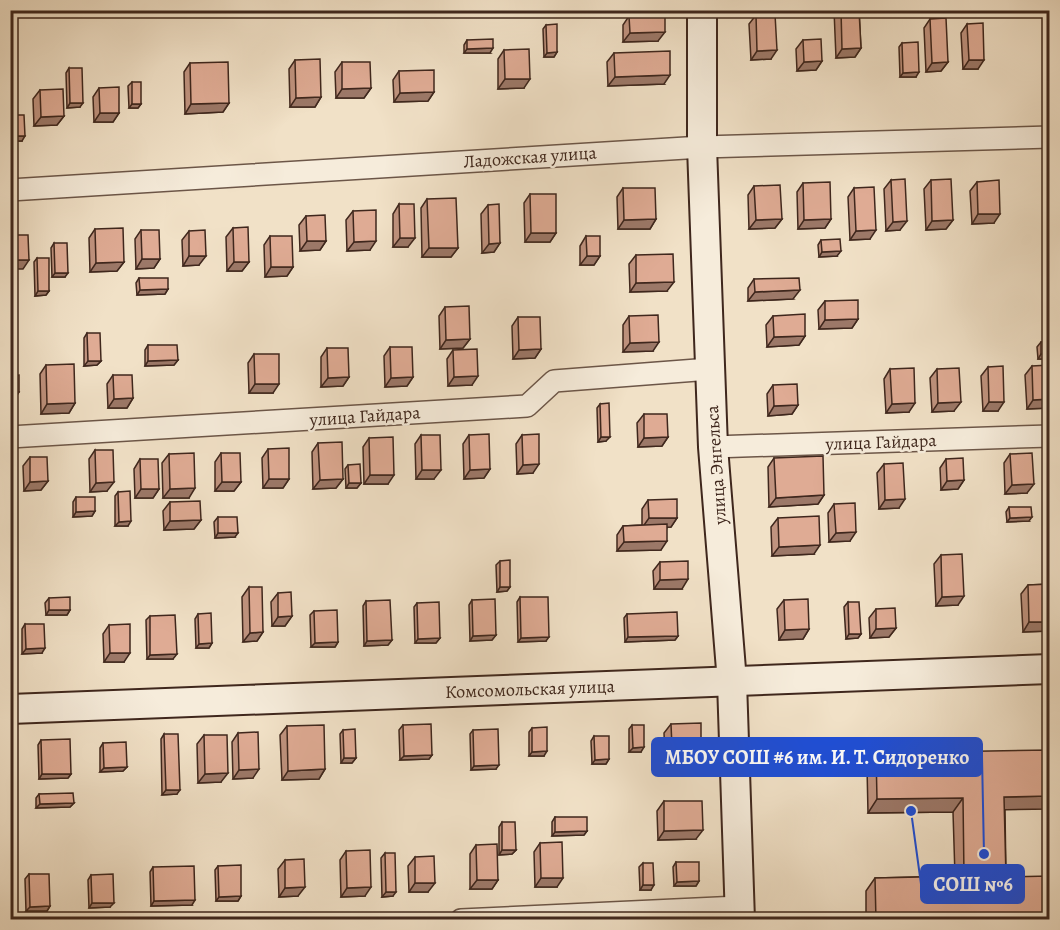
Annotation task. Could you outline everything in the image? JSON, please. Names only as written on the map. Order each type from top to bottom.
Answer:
[{"type":"street","name":"улица Энгельса","points":[[702,10],[702,147],[713,447],[732,682],[739,913]]},
{"type":"street","name":"Ладожская улица","points":[[10,190],[702,147],[1050,137]]},
{"type":"street","name":"улица Гайдара","points":[[10,437],[527,406],[554,381],[710,369]]},
{"type":"street","name":"улица Гайдара","points":[[713,447],[1050,436]]},
{"type":"street","name":"Комсомольская улица","points":[[10,709],[1050,669]]},
{"type":"street","points":[[461,920],[739,913]]},
{"type":"building","points":[[841,10],[859,10],[861,48],[842,49]]},
{"type":"building","points":[[775,14],[777,50],[757,51],[756,15]]},
{"type":"building","points":[[665,15],[665,32],[630,33],[629,16]]},
{"type":"building","points":[[946,18],[948,62],[932,63],[930,19]]},
{"type":"building","points":[[983,23],[984,60],[969,60],[967,24]]},
{"type":"building","points":[[557,24],[557,52],[547,53],[546,25]]},
{"type":"building","points":[[493,39],[493,48],[467,49],[467,40]]},
{"type":"building","points":[[821,39],[822,61],[804,62],[803,40]]},
{"type":"building","points":[[918,42],[919,72],[903,73],[902,43]]},
{"type":"building","points":[[529,49],[530,79],[505,79],[504,50]]},
{"type":"building","points":[[670,51],[670,75],[615,77],[614,53]]},
{"type":"building","points":[[320,59],[321,97],[296,98],[295,60]]},
{"type":"building","points":[[228,62],[229,103],[191,104],[190,63]]},
{"type":"building","points":[[342,62],[370,62],[371,88],[342,89]]},
{"type":"building","points":[[69,68],[82,68],[83,103],[70,103]]},
{"type":"building","points":[[434,70],[434,92],[400,93],[399,71]]},
{"type":"building","points":[[132,82],[141,82],[141,104],[132,104]]},
{"type":"building","points":[[119,87],[119,113],[100,113],[99,88]]},
{"type":"building","points":[[63,89],[64,116],[41,117],[40,90]]},
{"type":"building","points":[[12,115],[24,115],[25,136],[13,136]]},
{"type":"building","points":[[905,179],[907,221],[893,222],[891,180]]},
{"type":"building","points":[[951,179],[953,220],[932,221],[931,180]]},
{"type":"building","points":[[999,180],[1000,214],[978,214],[977,182]]},
{"type":"building","points":[[830,182],[831,219],[804,220],[803,183]]},
{"type":"building","points":[[780,185],[782,219],[756,220],[754,186]]},
{"type":"building","points":[[874,187],[876,230],[856,231],[854,188]]},
{"type":"building","points":[[623,188],[655,188],[656,219],[624,220]]},
{"type":"building","points":[[530,194],[556,194],[556,233],[531,233]]},
{"type":"building","points":[[456,198],[458,248],[429,248],[427,199]]},
{"type":"building","points":[[399,204],[414,204],[415,238],[400,238]]},
{"type":"building","points":[[499,204],[500,243],[489,244],[488,205]]},
{"type":"building","points":[[376,210],[376,241],[354,242],[353,211]]},
{"type":"building","points":[[325,215],[326,241],[307,241],[306,216]]},
{"type":"building","points":[[248,227],[249,262],[234,262],[233,228]]},
{"type":"building","points":[[123,228],[124,262],[96,263],[95,229]]},
{"type":"building","points":[[141,230],[159,230],[160,259],[142,259]]},
{"type":"building","points":[[205,230],[206,256],[189,256],[189,231]]},
{"type":"building","points":[[10,235],[28,235],[29,260],[10,260]]},
{"type":"building","points":[[270,236],[292,236],[293,267],[271,267]]},
{"type":"building","points":[[586,236],[600,236],[600,256],[587,256]]},
{"type":"building","points":[[840,239],[841,251],[822,252],[821,240]]},
{"type":"building","points":[[54,243],[67,243],[68,273],[55,273]]},
{"type":"building","points":[[673,254],[674,282],[636,283],[636,255]]},
{"type":"building","points":[[37,258],[49,258],[49,291],[38,291]]},
{"type":"building","points":[[139,278],[168,278],[168,289],[140,290]]},
{"type":"building","points":[[799,278],[800,290],[755,292],[754,279]]},
{"type":"building","points":[[858,300],[858,319],[825,320],[825,301]]},
{"type":"building","points":[[469,306],[470,339],[446,340],[445,307]]},
{"type":"building","points":[[805,314],[805,336],[774,337],[773,316]]},
{"type":"building","points":[[658,315],[659,342],[630,343],[629,316]]},
{"type":"building","points":[[518,317],[540,317],[541,349],[519,350]]},
{"type":"building","points":[[87,333],[100,333],[101,361],[88,361]]},
{"type":"building","points":[[1041,342],[1050,342],[1050,354],[1041,354]]},
{"type":"building","points":[[148,345],[177,345],[178,360],[148,361]]},
{"type":"building","points":[[390,347],[412,347],[413,377],[391,378]]},
{"type":"building","points":[[327,348],[348,348],[349,377],[328,378]]},
{"type":"building","points":[[477,349],[478,376],[454,377],[453,350]]},
{"type":"building","points":[[254,354],[279,354],[279,384],[255,384]]},
{"type":"building","points":[[74,364],[75,403],[47,404],[46,365]]},
{"type":"building","points":[[1050,365],[1050,399],[1033,400],[1032,366]]},
{"type":"building","points":[[1003,366],[1004,402],[989,402],[988,367]]},
{"type":"building","points":[[914,368],[915,403],[892,404],[890,369]]},
{"type":"building","points":[[959,368],[961,402],[938,403],[937,369]]},
{"type":"building","points":[[19,375],[19,392],[10,392],[10,376]]},
{"type":"building","points":[[113,375],[132,375],[133,398],[114,399]]},
{"type":"building","points":[[797,384],[798,405],[774,406],[773,385]]},
{"type":"building","points":[[609,403],[610,437],[601,437],[600,404]]},
{"type":"building","points":[[644,414],[667,414],[668,437],[644,438]]},
{"type":"building","points":[[489,434],[490,469],[470,470],[469,435]]},
{"type":"building","points":[[539,434],[539,464],[523,465],[522,435]]},
{"type":"building","points":[[421,435],[440,435],[441,470],[422,470]]},
{"type":"building","points":[[393,437],[394,475],[370,475],[369,438]]},
{"type":"building","points":[[342,442],[343,479],[320,480],[318,443]]},
{"type":"building","points":[[289,448],[289,479],[269,479],[268,449]]},
{"type":"building","points":[[95,450],[113,450],[114,482],[96,483]]},
{"type":"building","points":[[194,453],[195,488],[170,489],[169,454]]},
{"type":"building","points":[[221,453],[240,453],[241,482],[222,482]]},
{"type":"building","points":[[1032,453],[1034,484],[1012,485],[1010,454]]},
{"type":"building","points":[[823,456],[824,495],[776,498],[774,458]]},
{"type":"building","points":[[30,457],[47,457],[48,481],[30,482]]},
{"type":"building","points":[[963,458],[964,480],[947,481],[946,459]]},
{"type":"building","points":[[140,459],[158,459],[159,489],[141,489]]},
{"type":"building","points":[[903,463],[905,499],[885,500],[884,464]]},
{"type":"building","points":[[360,464],[361,483],[349,483],[348,465]]},
{"type":"building","points":[[130,491],[131,521],[119,522],[118,492]]},
{"type":"building","points":[[76,497],[95,497],[95,511],[76,512]]},
{"type":"building","points":[[677,499],[677,518],[649,518],[648,500]]},
{"type":"building","points":[[200,501],[201,520],[170,521],[170,502]]},
{"type":"building","points":[[855,503],[856,532],[836,533],[834,504]]},
{"type":"building","points":[[1009,507],[1031,507],[1032,517],[1010,518]]},
{"type":"building","points":[[819,516],[820,545],[779,547],[778,518]]},
{"type":"building","points":[[218,517],[237,517],[238,533],[218,533]]},
{"type":"building","points":[[667,524],[667,541],[624,542],[623,526]]},
{"type":"building","points":[[962,554],[964,596],[942,597],[941,555]]},
{"type":"building","points":[[510,560],[510,587],[500,587],[500,561]]},
{"type":"building","points":[[688,561],[688,579],[660,580],[660,562]]},
{"type":"building","points":[[1050,584],[1050,622],[1029,622],[1028,585]]},
{"type":"building","points":[[249,587],[262,587],[263,632],[250,633]]},
{"type":"building","points":[[291,592],[292,616],[278,617],[278,593]]},
{"type":"building","points":[[70,597],[70,610],[49,610],[49,598]]},
{"type":"building","points":[[520,597],[548,597],[549,637],[521,638]]},
{"type":"building","points":[[495,599],[496,635],[473,636],[472,600]]},
{"type":"building","points":[[808,599],[809,629],[785,630],[784,600]]},
{"type":"building","points":[[390,600],[392,640],[367,641],[366,601]]},
{"type":"building","points":[[439,602],[440,638],[418,639],[417,603]]},
{"type":"building","points":[[848,602],[859,602],[861,634],[849,634]]},
{"type":"building","points":[[895,608],[896,628],[876,629],[876,609]]},
{"type":"building","points":[[337,610],[338,642],[315,643],[314,611]]},
{"type":"building","points":[[677,612],[678,636],[628,637],[627,614]]},
{"type":"building","points":[[211,613],[212,643],[199,644],[198,614]]},
{"type":"building","points":[[175,615],[177,654],[150,655],[150,616]]},
{"type":"building","points":[[25,624],[44,624],[45,648],[26,649]]},
{"type":"building","points":[[130,624],[130,653],[110,653],[109,625]]},
{"type":"building","points":[[701,723],[701,746],[672,747],[671,724]]},
{"type":"building","points":[[431,724],[432,755],[404,756],[403,725]]},
{"type":"building","points":[[324,725],[325,769],[288,771],[287,726]]},
{"type":"building","points":[[632,725],[644,725],[644,747],[633,748]]},
{"type":"building","points":[[547,727],[547,751],[532,752],[532,728]]},
{"type":"building","points":[[355,729],[356,758],[344,758],[343,730]]},
{"type":"building","points":[[498,729],[499,765],[474,766],[473,730]]},
{"type":"building","points":[[258,732],[259,769],[239,770],[238,733]]},
{"type":"building","points":[[164,734],[178,734],[180,790],[166,790]]},
{"type":"building","points":[[204,735],[227,735],[228,773],[205,774]]},
{"type":"building","points":[[594,736],[609,736],[609,759],[595,760]]},
{"type":"building","points":[[70,739],[71,774],[42,774],[41,740]]},
{"type":"building","points":[[126,742],[127,767],[104,768],[103,743]]},
{"type":"building","points":[[1050,750],[1050,796],[1004,797],[1006,877],[1050,876],[1050,920],[876,920],[875,878],[964,876],[963,798],[877,799],[876,753]]},
{"type":"building","points":[[73,793],[74,803],[40,804],[39,794]]},
{"type":"building","points":[[664,801],[702,801],[703,830],[664,831]]},
{"type":"building","points":[[555,817],[587,817],[587,831],[555,832]]},
{"type":"building","points":[[502,822],[515,822],[516,850],[502,850]]},
{"type":"building","points":[[562,842],[563,878],[541,878],[540,843]]},
{"type":"building","points":[[497,844],[498,880],[477,880],[476,845]]},
{"type":"building","points":[[370,850],[371,887],[347,888],[346,851]]},
{"type":"building","points":[[385,853],[395,853],[396,892],[386,892]]},
{"type":"building","points":[[434,856],[435,883],[415,883],[415,857]]},
{"type":"building","points":[[304,859],[305,887],[285,888],[285,860]]},
{"type":"building","points":[[676,862],[699,862],[699,881],[677,882]]},
{"type":"building","points":[[643,863],[653,863],[654,885],[643,885]]},
{"type":"building","points":[[241,865],[241,896],[219,897],[218,866]]},
{"type":"building","points":[[194,866],[195,900],[154,901],[153,867]]},
{"type":"building","points":[[29,874],[49,874],[50,906],[30,907]]},
{"type":"building","points":[[113,874],[114,903],[92,903],[91,875]]},
{"type":"place","name":"СОШ №6","points":[[911,811]]},
{"type":"place","name":"МБОУ СОШ #6 им. И. Т. Сидоренко","points":[[984,854]]}]
